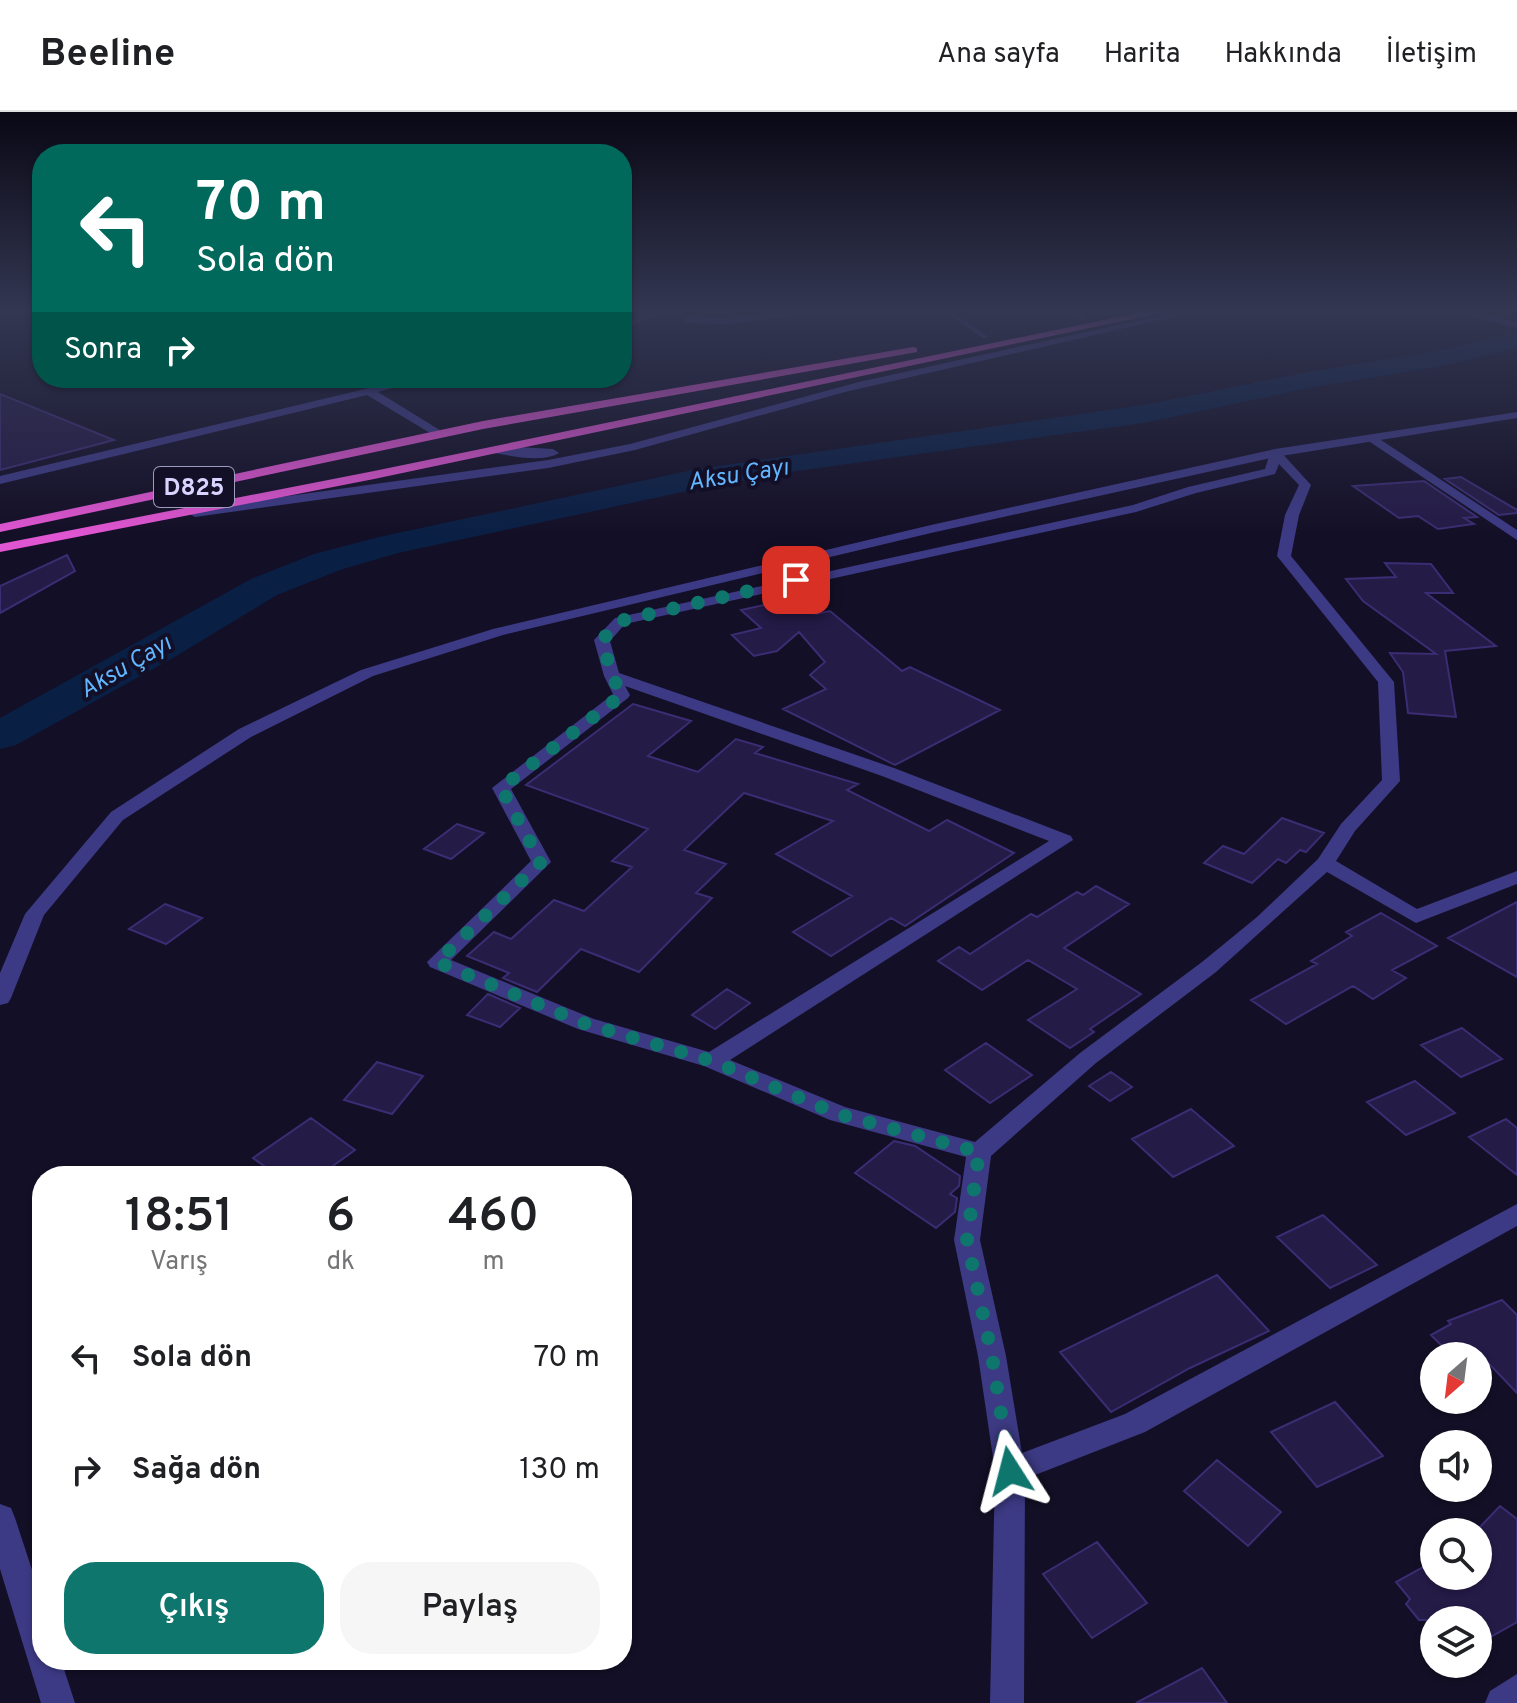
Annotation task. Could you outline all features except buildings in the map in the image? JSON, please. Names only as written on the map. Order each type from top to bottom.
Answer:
[{"type":"highway","points":[[394,443],[704,386]]},
{"type":"highway","points":[[0,548],[804,386]]},
{"type":"highway","points":[[461,429],[498,450]]},
{"type":"highway","points":[[394,443],[438,462]]},
{"type":"highway","name":"D825","points":[[0,528],[394,443]]},
{"type":"street","points":[[498,450],[533,454],[585,450],[854,386]]},
{"type":"street","points":[[111,525],[548,464],[631,447],[854,386]]},
{"type":"street","points":[[0,480],[381,388]]},
{"type":"street","points":[[368,391],[439,434]]},
{"type":"street","points":[[0,998],[35,914],[117,816],[245,733],[367,673],[498,632],[931,529],[1275,453],[1517,415]]},
{"type":"street","points":[[1371,438],[1517,536]]},
{"type":"street","points":[[979,1152],[838,1114],[712,1061],[586,1024],[437,962],[541,862],[501,788],[622,695],[612,676],[602,640],[620,621],[1136,508],[1192,490],[1271,471],[1275,453]]},
{"type":"street","points":[[1007,1703],[1010,1471],[992,1356],[967,1240],[979,1152],[1088,1058],[1209,967],[1325,863],[1348,828],[1391,781],[1386,682],[1284,556],[1292,515],[1305,485],[1275,453]]},
{"type":"street","points":[[438,462],[500,466],[548,464]]},
{"type":"street","points":[[612,676],[888,772],[1064,840],[712,1061]]},
{"type":"street","points":[[1325,863],[1416,917],[1517,877]]},
{"type":"street","points":[[1010,1471],[1135,1423],[1517,1214]]},
{"type":"street","points":[[0,1518],[32,1620]]},
{"type":"street","points":[[47,1670],[58,1703]]},
{"type":"street","points":[[1502,1703],[1517,1691]]},
{"type":"waterway","name":"Aksu Çayı","points":[[0,736],[264,587],[327,562],[391,544],[697,479],[797,462],[1143,414],[1279,386]]},
{"type":"route","points":[[796,580],[620,621],[602,640],[612,676],[622,695],[501,788],[541,862],[437,962],[586,1024],[712,1061],[838,1114],[979,1152],[967,1240],[992,1356],[1010,1471]]}]
